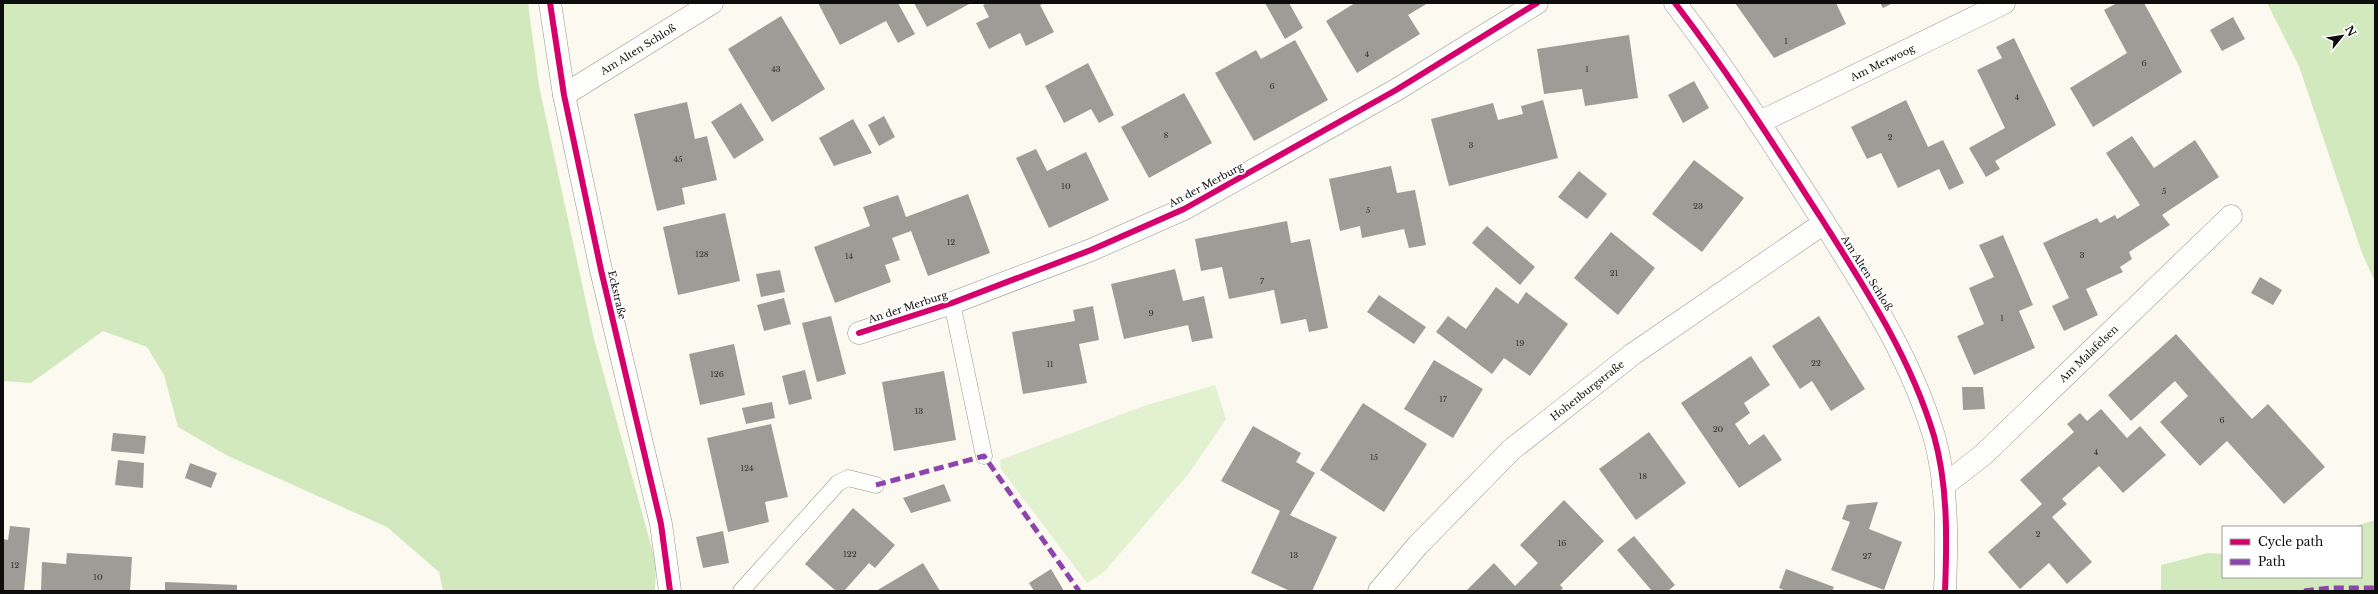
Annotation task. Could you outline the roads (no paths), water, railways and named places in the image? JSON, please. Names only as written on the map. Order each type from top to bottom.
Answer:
[{"type":"street","name":"Eckstraße","points":[[550,3],[564,95],[601,270],[661,524],[670,591]]},
{"type":"street","name":"Am Alten Schloß","points":[[564,95],[712,3]]},
{"type":"street","name":"An der Merburg","points":[[859,333],[952,303],[1091,250],[1184,209],[1396,90],[1538,3]]},
{"type":"street","name":"Am Alten Schloß","points":[[1675,3],[1760,122],[1882,315],[1914,378],[1934,437],[1943,486],[1946,553],[1945,591]]},
{"type":"street","name":"Am Merwoog","points":[[1760,122],[2004,3]]},
{"type":"street","name":"Am Malafelsen","points":[[1943,486],[1983,455],[2231,216]]},
{"type":"street","name":"Hohenburgstraße","points":[[1378,591],[1418,545],[1511,450],[1633,354],[1824,223]]},
{"type":"lane","points":[[952,303],[984,456]]},
{"type":"lane","points":[[741,591],[838,483],[848,478],[876,485]]}]
